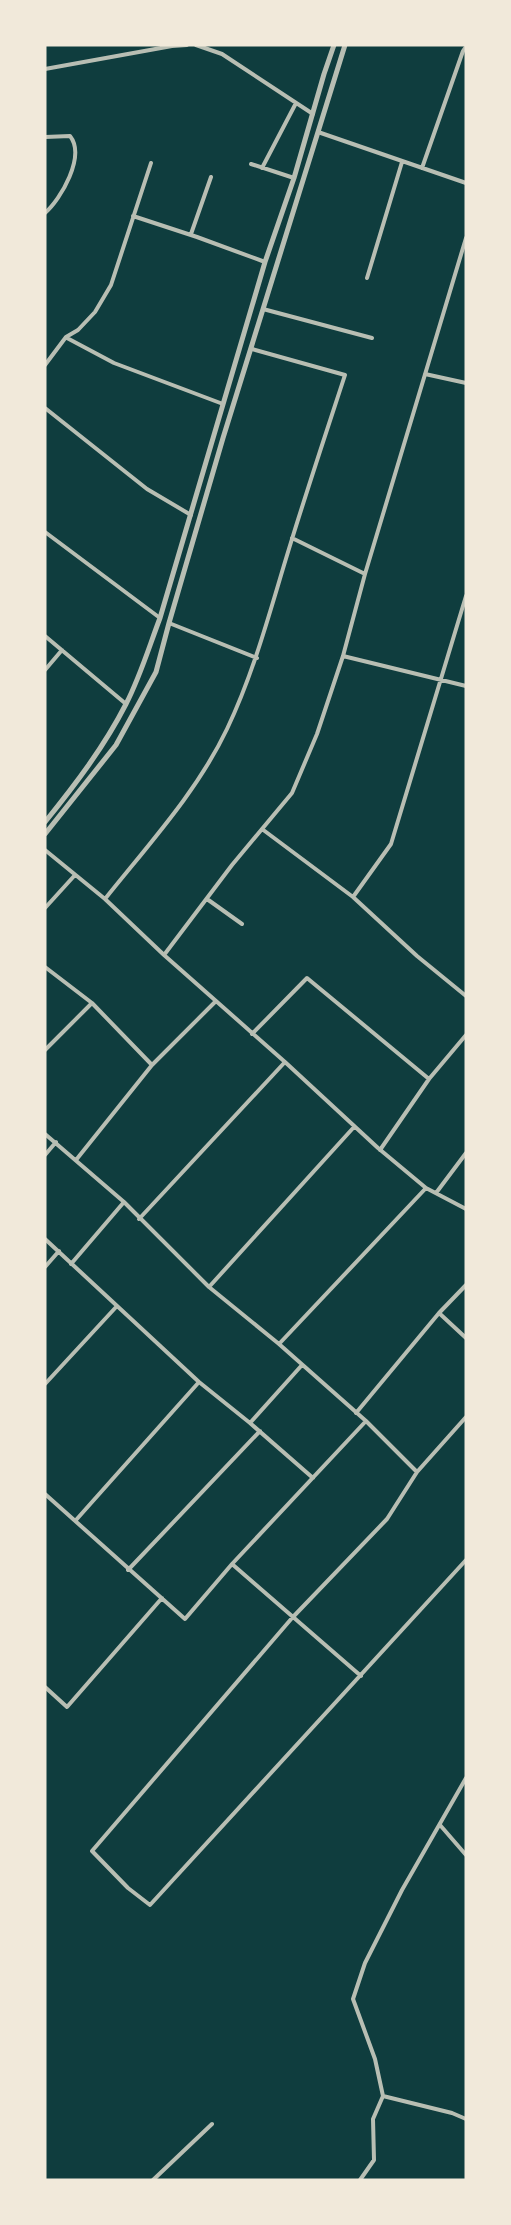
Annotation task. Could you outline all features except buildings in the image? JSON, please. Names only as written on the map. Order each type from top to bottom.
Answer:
[{"type":"street","points":[[45,69],[187,45]]},
{"type":"street","points":[[196,45],[222,54],[313,114]]},
{"type":"street","points":[[45,822],[94,759],[126,704],[160,618],[264,262],[294,178],[334,45]]},
{"type":"street","points":[[45,834],[116,745],[156,672],[223,438],[345,45]]},
{"type":"street","points":[[422,168],[465,47]]},
{"type":"street","points":[[262,168],[296,104]]},
{"type":"street","points":[[318,131],[466,183]]},
{"type":"street","points":[[45,137],[70,136],[75,145],[75,165],[54,205],[45,213]]},
{"type":"street","points":[[367,278],[402,162]]},
{"type":"street","points":[[45,365],[66,338],[78,330],[95,312],[111,285],[151,163]]},
{"type":"street","points":[[251,164],[294,178]]},
{"type":"street","points":[[191,234],[211,177]]},
{"type":"street","points":[[133,216],[191,234],[264,262]]},
{"type":"street","points":[[164,955],[292,793],[317,734],[343,656],[365,574],[466,238]]},
{"type":"street","points":[[263,309],[372,338]]},
{"type":"street","points":[[66,338],[114,363],[223,404]]},
{"type":"street","points":[[105,899],[205,771],[227,729],[257,657],[292,538],[345,375],[252,349]]},
{"type":"street","points":[[425,374],[466,383]]},
{"type":"street","points":[[45,408],[147,489],[190,515]]},
{"type":"street","points":[[45,532],[160,618]]},
{"type":"street","points":[[292,538],[365,574]]},
{"type":"street","points":[[353,897],[391,844],[466,596]]},
{"type":"street","points":[[169,622],[257,657]]},
{"type":"street","points":[[45,636],[126,704]]},
{"type":"street","points":[[45,670],[62,650]]},
{"type":"street","points":[[343,656],[466,686]]},
{"type":"street","points":[[262,829],[353,897],[417,956],[466,996]]},
{"type":"street","points":[[45,850],[105,899],[354,1127],[426,1188],[466,1209]]},
{"type":"street","points":[[45,908],[75,875]]},
{"type":"street","points":[[207,899],[242,924]]},
{"type":"street","points":[[45,967],[92,1003],[152,1065]]},
{"type":"street","points":[[252,1034],[307,978],[429,1079]]},
{"type":"street","points":[[76,1160],[152,1065],[216,1001]]},
{"type":"street","points":[[45,1050],[92,1003]]},
{"type":"street","points":[[381,1150],[429,1079],[466,1035]]},
{"type":"street","points":[[139,1219],[285,1062]]},
{"type":"street","points":[[209,1287],[354,1127]]},
{"type":"street","points":[[45,1134],[124,1202],[209,1287],[279,1344],[366,1421],[417,1472]]},
{"type":"street","points":[[45,1155],[56,1142]]},
{"type":"street","points":[[436,1193],[466,1153]]},
{"type":"street","points":[[279,1344],[426,1188]]},
{"type":"street","points":[[71,1264],[124,1202]]},
{"type":"street","points":[[45,1239],[199,1382],[260,1431],[313,1478]]},
{"type":"street","points":[[45,1267],[59,1251]]},
{"type":"street","points":[[356,1413],[439,1313],[466,1285]]},
{"type":"street","points":[[45,1384],[117,1306]]},
{"type":"street","points":[[439,1313],[466,1338]]},
{"type":"street","points":[[250,1423],[302,1365]]},
{"type":"street","points":[[76,1520],[199,1382]]},
{"type":"street","points":[[466,1417],[417,1472],[387,1519],[292,1618],[92,1851],[128,1888],[150,1905],[466,1560]]},
{"type":"street","points":[[45,1494],[185,1619],[232,1564],[366,1421]]},
{"type":"street","points":[[128,1570],[260,1431]]},
{"type":"street","points":[[232,1564],[361,1676]]},
{"type":"street","points":[[45,1687],[68,1707],[162,1598]]},
{"type":"street","points":[[360,2180],[374,2160],[373,2119],[383,2096],[375,2059],[353,1999],[364,1963],[402,1890],[466,1778]]},
{"type":"street","points":[[440,1825],[466,1854]]},
{"type":"street","points":[[383,2096],[452,2113],[466,2119]]},
{"type":"street","points":[[153,2180],[212,2124]]}]
